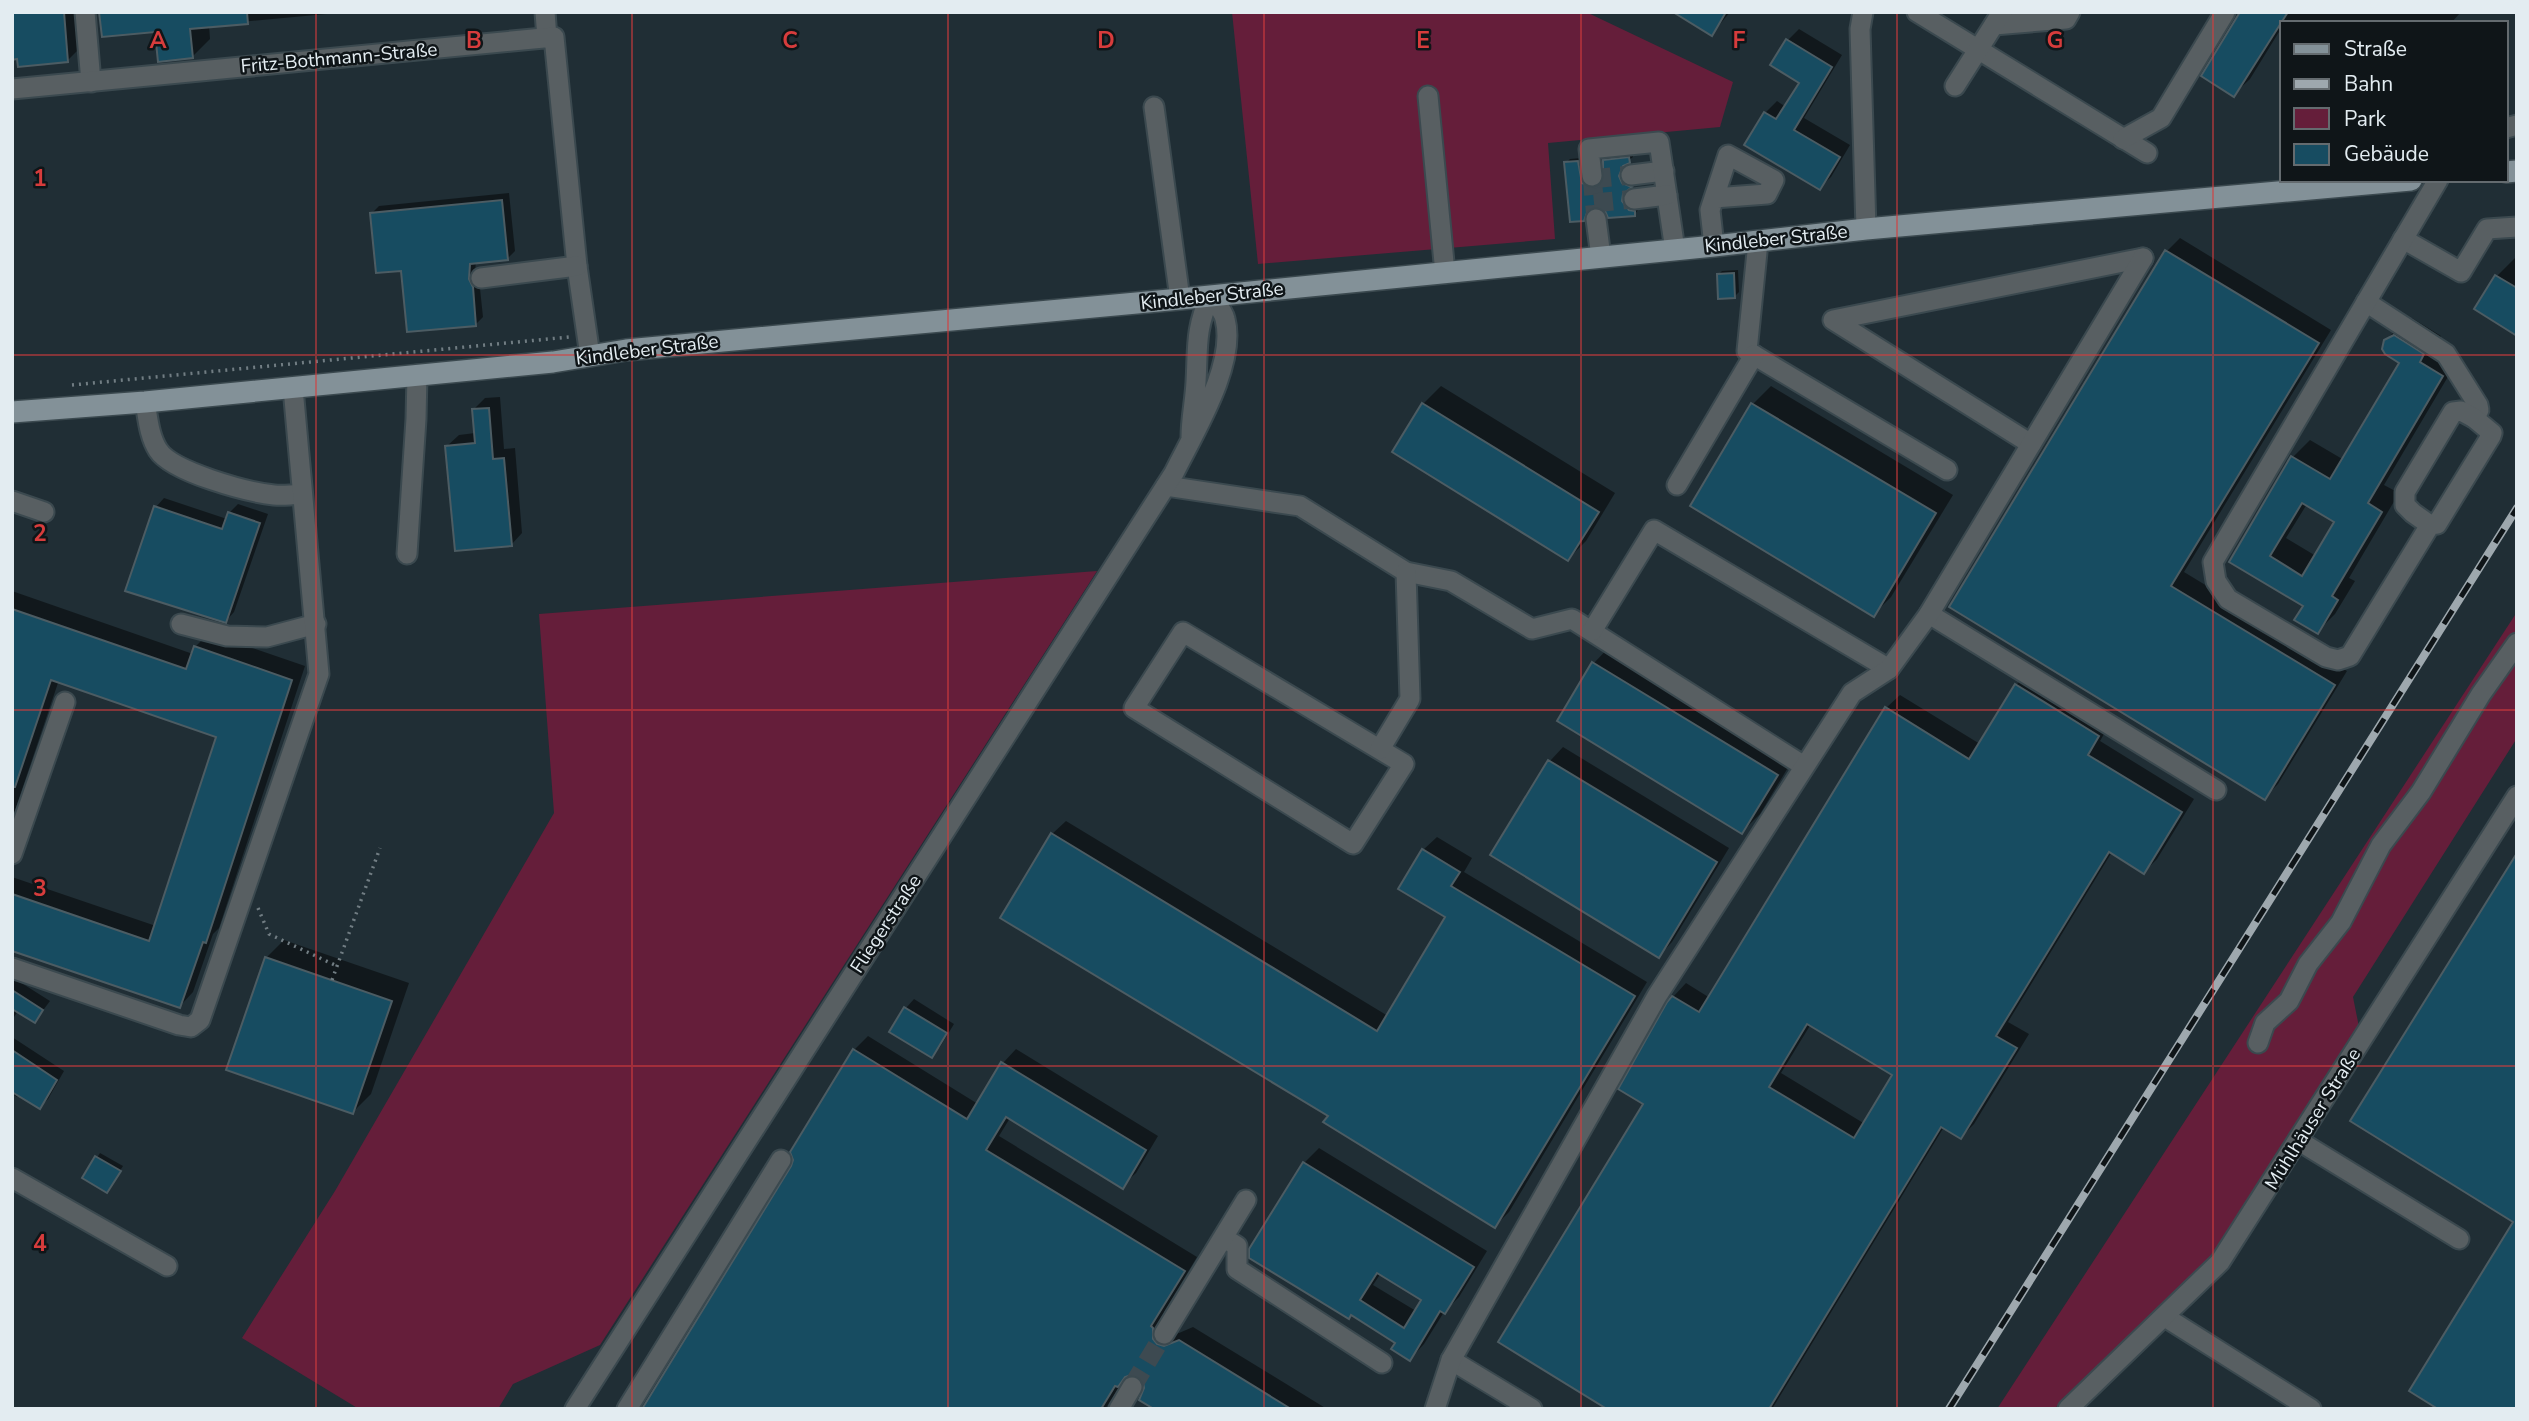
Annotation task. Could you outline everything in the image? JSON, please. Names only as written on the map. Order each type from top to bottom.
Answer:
[{"type":"main road","name":"Kindleber Straße","points":[[12,412],[145,402],[417,375],[668,346],[1180,299],[1866,229],[2389,182]]},
{"type":"street","points":[[85,12],[91,82]]},
{"type":"street","points":[[545,12],[547,38],[554,37],[577,266],[590,356]]},
{"type":"street","points":[[1863,12],[1860,29],[1866,229]]},
{"type":"street","points":[[1917,12],[2147,153]]},
{"type":"street","points":[[1955,86],[1998,18],[2066,19],[2070,12]]},
{"type":"street","points":[[2123,139],[2161,118],[2225,12]]},
{"type":"street","name":"Fritz-Bothmann-Straße","points":[[12,89],[547,38]]},
{"type":"street","points":[[1428,96],[1445,273]]},
{"type":"street","points":[[1154,107],[1180,299]]},
{"type":"street","points":[[1592,176],[1589,149],[1659,142],[1675,250]]},
{"type":"street","points":[[1631,175],[1664,172]]},
{"type":"street","points":[[2430,525],[2355,649],[2344,659],[2326,656],[2228,599],[2213,572],[2213,562],[2437,182]]},
{"type":"street","points":[[1634,199],[1667,195]]},
{"type":"street","points":[[1714,198],[1710,210],[1714,246]]},
{"type":"street","points":[[1596,219],[1601,257]]},
{"type":"street","points":[[2403,239],[2461,272],[2487,229],[2517,227]]},
{"type":"street","points":[[1758,242],[1747,351],[1947,470]]},
{"type":"street","points":[[1435,1409],[1451,1360],[1657,996],[1852,692],[1889,669],[1928,614],[2031,444],[2143,258],[1833,320],[2031,444]]},
{"type":"street","points":[[481,278],[577,266]]},
{"type":"street","name":"Fliegerstraße","points":[[1191,437],[1197,334],[1210,296]]},
{"type":"street","name":"Fliegerstraße","points":[[575,1409],[1166,486],[1209,406],[1225,348],[1225,319],[1210,296]]},
{"type":"street","points":[[2366,302],[2446,354],[2478,405],[2479,410],[2474,418]]},
{"type":"street","points":[[1677,485],[1754,355]]},
{"type":"street","points":[[407,554],[417,375]]},
{"type":"street","points":[[12,968],[191,1027],[200,1020],[319,674],[293,387]]},
{"type":"street","points":[[145,402],[150,432],[158,450],[178,467],[254,492],[278,496],[302,495]]},
{"type":"street","points":[[2461,411],[2490,430],[2491,436],[2437,524],[2430,525],[2405,505],[2405,492],[2453,412],[2461,411]]},
{"type":"street","points":[[1166,486],[1300,506],[1406,572],[1451,581],[1532,629],[1572,619],[1804,766]]},
{"type":"street","points":[[12,501],[44,512]]},
{"type":"street","points":[[1591,631],[1654,530],[1889,669]]},
{"type":"street","points":[[1380,749],[1410,698],[1406,572]]},
{"type":"street","points":[[1928,614],[2216,790]]},
{"type":"street","points":[[181,624],[227,636],[267,637],[316,624]]},
{"type":"street","points":[[1183,632],[1380,749],[1404,764],[1353,844],[1134,708],[1183,632]]},
{"type":"street","points":[[2258,1042],[2265,1023],[2289,1001],[2308,964],[2342,922],[2381,845],[2421,792],[2481,694],[2517,643]]},
{"type":"street","points":[[12,854],[65,702]]},
{"type":"street","name":"Mühlhäuser Straße","points":[[2068,1409],[2220,1262],[2514,805]]},
{"type":"street","points":[[2299,1141],[2459,1239]]},
{"type":"street","points":[[627,1409],[781,1160]]},
{"type":"street","points":[[12,1178],[167,1266]]},
{"type":"street","points":[[1164,1334],[1247,1200]]},
{"type":"street","points":[[1224,1238],[1237,1246],[1237,1269],[1382,1363]]},
{"type":"street","points":[[2165,1317],[2311,1409]]},
{"type":"street","points":[[1451,1360],[1532,1409]]},
{"type":"street","points":[[1119,1409],[1132,1387]]},
{"type":"path","points":[[61,386],[586,335]]},
{"type":"path","points":[[332,980],[380,848]]},
{"type":"path","points":[[248,882],[269,934],[337,966]]},
{"type":"green space","points":[[1232,12],[1586,12],[1733,82],[1720,127],[1548,143],[1555,239],[1258,264]]},
{"type":"green space","points":[[1097,571],[600,1345],[513,1384],[498,1409],[359,1409],[242,1338],[335,1191],[554,813],[539,614]]},
{"type":"green space","points":[[2517,612],[2517,738],[2353,997],[2359,1027],[2229,1232],[2202,1267],[2054,1409],[1997,1409]]},
{"type":"building","points":[[12,12],[64,12],[68,62],[18,67],[17,59],[12,60]]},
{"type":"building","points":[[99,12],[247,12],[248,24],[190,29],[193,58],[158,62],[155,32],[102,37]]},
{"type":"building","points":[[1673,12],[1726,12],[1712,36]]},
{"type":"building","points":[[2240,12],[2288,12],[2234,97],[2201,76]]},
{"type":"building","points":[[1786,39],[1832,67],[1794,130],[1840,157],[1820,190],[1744,145],[1764,112],[1776,119],[1799,83],[1770,65]]},
{"type":"building","points":[[1629,157],[1630,163],[1623,166],[1619,176],[1622,183],[1632,187],[1623,194],[1622,201],[1629,210],[1635,211],[1635,216],[1608,218],[1605,211],[1595,207],[1588,210],[1584,221],[1570,222],[1564,162],[1578,161],[1582,183],[1593,188],[1599,186],[1603,180],[1603,160]]},
{"type":"building","points":[[502,200],[508,260],[470,264],[469,279],[473,287],[476,326],[407,332],[401,271],[376,273],[370,213]]},
{"type":"building","points":[[2165,250],[2319,343],[2171,586],[2335,685],[2265,800],[1949,607]]},
{"type":"building","points":[[1734,273],[1735,298],[1718,299],[1717,274]]},
{"type":"building","points":[[2495,275],[2517,288],[2517,336],[2474,309]]},
{"type":"building","points":[[2394,335],[2424,354],[2420,362],[2443,376],[2368,503],[2382,512],[2332,596],[2338,600],[2318,634],[2294,620],[2303,606],[2229,562],[2291,456],[2330,479],[2399,363],[2385,354],[2382,349],[2384,340]],"holes":[[[2302,503],[2334,522],[2302,576],[2270,556]]]},
{"type":"building","points":[[1422,403],[1599,512],[1568,561],[1392,452]]},
{"type":"building","points":[[1751,403],[1936,513],[1874,617],[1690,506]]},
{"type":"building","points":[[489,408],[493,459],[504,458],[512,546],[455,551],[445,446],[475,443],[472,409]]},
{"type":"building","points":[[154,506],[222,529],[228,512],[260,523],[226,623],[125,591]]},
{"type":"building","points":[[12,609],[186,669],[194,646],[292,680],[206,943],[203,942],[180,1008],[12,951],[12,894],[149,941],[216,737],[51,680],[15,787],[12,787]]},
{"type":"building","points":[[1592,662],[1778,775],[1742,834],[1557,721]]},
{"type":"building","points":[[2015,684],[2099,736],[2088,755],[2182,812],[2144,874],[2109,852],[1996,1036],[2017,1048],[1961,1139],[1941,1127],[1769,1409],[1607,1409],[1498,1342],[1643,1104],[1618,1089],[1667,1002],[1672,996],[1699,1012],[1885,707],[1969,759]],"holes":[[[1807,1024],[1892,1075],[1854,1138],[1769,1087]]]},
{"type":"building","points":[[1548,760],[1717,862],[1659,958],[1490,855]]},
{"type":"building","points":[[1051,833],[1377,1031],[1445,917],[1398,889],[1422,849],[1460,872],[1451,886],[1635,996],[1495,1228],[1323,1122],[1328,1116],[1000,918]]},
{"type":"building","points":[[2517,853],[2517,1409],[2438,1409],[2409,1391],[2513,1222],[2350,1121]]},
{"type":"building","points":[[265,957],[392,1001],[353,1114],[226,1070]]},
{"type":"building","points":[[12,990],[43,1010],[35,1023],[12,1009]]},
{"type":"building","points":[[904,1007],[947,1033],[932,1058],[889,1032]]},
{"type":"building","points":[[853,1049],[967,1119],[1001,1062],[1146,1150],[1123,1189],[1006,1117],[986,1150],[1185,1271],[1151,1326],[1153,1339],[1157,1344],[1164,1346],[1179,1340],[1291,1409],[1154,1409],[1139,1400],[1144,1388],[1143,1382],[1138,1376],[1131,1375],[1125,1377],[1118,1387],[1115,1386],[1101,1409],[642,1409],[791,1166],[793,1160],[790,1152]]},
{"type":"building","points":[[12,1050],[57,1080],[40,1109],[12,1092]]},
{"type":"building","points":[[95,1156],[121,1171],[107,1193],[82,1178]]},
{"type":"building","points":[[1303,1162],[1474,1267],[1445,1314],[1440,1311],[1410,1361],[1391,1349],[1395,1343],[1351,1315],[1349,1319],[1249,1258],[1249,1249]],"holes":[[[1377,1273],[1421,1300],[1404,1328],[1360,1300]]]},
{"type":"tunnel","points":[[1592,179],[1631,175]]},
{"type":"tunnel","points":[[1592,176],[1596,219]]},
{"type":"tunnel","points":[[1594,203],[1634,199]]},
{"type":"tunnel","points":[[1132,1387],[1164,1334]]},
{"type":"railway","points":[[1949,1409],[2517,508]]}]
